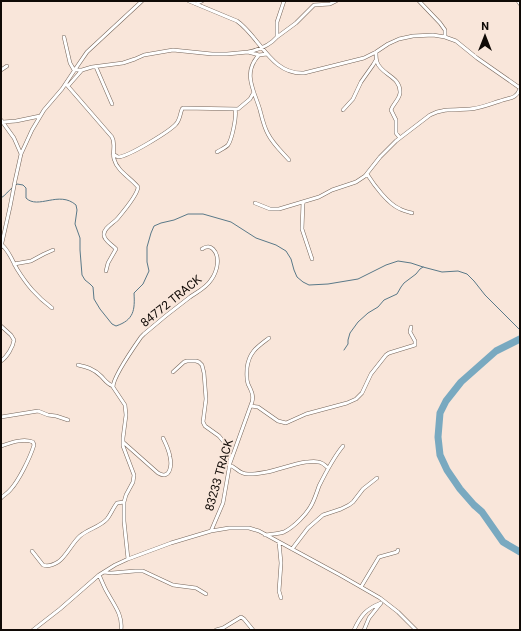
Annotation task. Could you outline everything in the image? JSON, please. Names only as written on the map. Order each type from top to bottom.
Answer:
[{"type":"street","points":[[67,85],[74,70],[88,52],[142,1]]},
{"type":"street","points":[[189,1],[241,24],[267,54],[287,71],[304,73],[364,58],[393,41],[405,37],[433,35],[456,41],[471,54],[520,90],[514,97],[480,108],[445,110],[435,113],[400,138],[380,157],[367,174],[356,182],[338,188],[319,197],[283,208],[266,208],[255,203]]},
{"type":"street","points":[[196,4],[202,1]]},
{"type":"street","points":[[276,37],[277,22],[284,1]]},
{"type":"street","points":[[74,70],[124,63],[135,60],[144,55],[168,51],[180,50],[220,54],[253,51],[273,41],[276,37],[296,23],[314,5],[330,4],[336,1]]},
{"type":"street","points":[[420,1],[444,27],[445,37]]},
{"type":"street","points":[[64,37],[70,63],[74,70]]},
{"type":"street","points":[[248,52],[260,55],[267,54]]},
{"type":"street","points":[[376,52],[378,65],[382,70],[394,78],[400,90],[399,97],[391,110],[396,120],[396,133],[400,138]]},
{"type":"street","points":[[260,55],[253,64],[250,72],[251,83],[268,134],[274,144],[290,160]]},
{"type":"street","points":[[343,110],[353,99],[361,82],[376,59]]},
{"type":"street","points":[[1,70],[7,66]]},
{"type":"street","points":[[96,67],[112,104]]},
{"type":"street","points":[[52,308],[26,284],[8,252],[1,246],[14,181],[27,138],[40,116],[50,103],[82,70]]},
{"type":"street","points":[[67,85],[112,137],[114,144],[114,159],[118,167],[138,186],[137,192],[120,215],[105,231],[104,236],[116,249],[108,263],[106,271]]},
{"type":"street","points":[[114,154],[118,157],[126,156],[158,138],[177,122],[183,108],[239,109],[252,97],[254,92]]},
{"type":"street","points":[[217,152],[226,147],[230,141],[236,116],[235,109]]},
{"type":"street","points":[[2,121],[16,121],[40,116]]},
{"type":"street","points":[[2,121],[14,138],[21,154]]},
{"type":"street","points":[[367,174],[375,186],[396,207],[412,213]]},
{"type":"street","points":[[303,202],[302,229],[312,259]]},
{"type":"street","name":"84772 TRACK","points":[[113,386],[120,369],[141,337],[207,285],[211,280],[217,269],[216,256],[212,248],[209,246],[202,249]]},
{"type":"street","points":[[14,264],[31,261],[53,250]]},
{"type":"street","points":[[1,326],[14,340],[4,359],[1,361]]},
{"type":"street","points":[[251,406],[258,407],[278,421],[286,423],[306,414],[351,401],[360,396],[369,377],[388,353],[415,345],[415,340],[411,336],[410,327]]},
{"type":"street","name":"83233 TRACK","points":[[210,531],[223,503],[230,464],[251,406],[253,397],[246,376],[249,358],[254,350],[269,338]]},
{"type":"street","points":[[173,372],[187,361],[196,361],[202,365],[206,399],[203,422],[205,426],[218,436],[228,447],[230,464],[241,473],[256,474],[313,461],[322,463],[328,468]]},
{"type":"street","points":[[78,365],[93,370],[109,385],[113,386],[124,405],[126,415],[123,442],[124,451],[134,475],[133,482],[124,502],[128,559]]},
{"type":"street","points":[[1,417],[38,411],[48,416],[56,416],[68,420]]},
{"type":"street","points":[[123,442],[158,473],[166,475],[168,474],[171,460],[163,438]]},
{"type":"street","points":[[1,446],[25,441],[31,441],[34,445],[18,479],[10,490],[1,498]]},
{"type":"street","points":[[265,535],[284,532],[293,526],[305,514],[314,502],[319,486],[333,458],[343,446]]},
{"type":"street","points":[[292,549],[308,528],[323,515],[349,505],[363,489],[377,478]]},
{"type":"street","points":[[32,550],[45,566],[56,563],[62,558],[78,537],[104,522],[117,503],[124,502]]},
{"type":"street","points":[[33,630],[60,610],[79,592],[104,572],[128,559],[210,531],[229,528],[254,530],[292,549],[361,587],[398,612],[416,630]]},
{"type":"street","points":[[279,542],[281,563],[279,591],[281,598]]},
{"type":"street","points":[[361,587],[379,557],[397,552],[398,550]]},
{"type":"street","points":[[104,572],[112,573],[143,571],[173,585],[196,588],[206,594]]},
{"type":"street","points":[[100,575],[106,591],[118,611],[121,621],[121,630]]},
{"type":"street","points":[[354,630],[364,613],[382,602]]},
{"type":"street","points":[[364,630],[369,618],[382,602]]},
{"type":"street","points":[[216,630],[224,628],[241,617],[253,630]]},
{"type":"waterway","points":[[15,186],[17,184],[23,185],[26,188],[26,198],[31,201],[43,202],[63,199],[76,205],[77,210],[75,224],[80,238],[82,275],[93,287],[94,299],[100,309],[112,324],[116,326],[127,321],[132,314],[134,293],[143,284],[149,271],[147,262],[147,247],[154,226],[188,214],[203,214],[231,222],[256,238],[276,245],[286,251],[291,259],[297,277],[309,285],[328,284],[358,279],[386,265],[398,261],[411,263],[442,272],[458,271],[467,274],[485,295],[520,330]]},
{"type":"waterway","points":[[1,198],[12,188]]},
{"type":"waterway","points":[[344,350],[348,344],[350,333],[358,322],[378,307],[384,300],[397,294],[404,283],[423,267]]},
{"type":"waterway","points":[[520,339],[496,351],[461,382],[446,401],[440,413],[438,437],[440,455],[447,470],[460,489],[482,512],[503,542],[520,552]]}]
